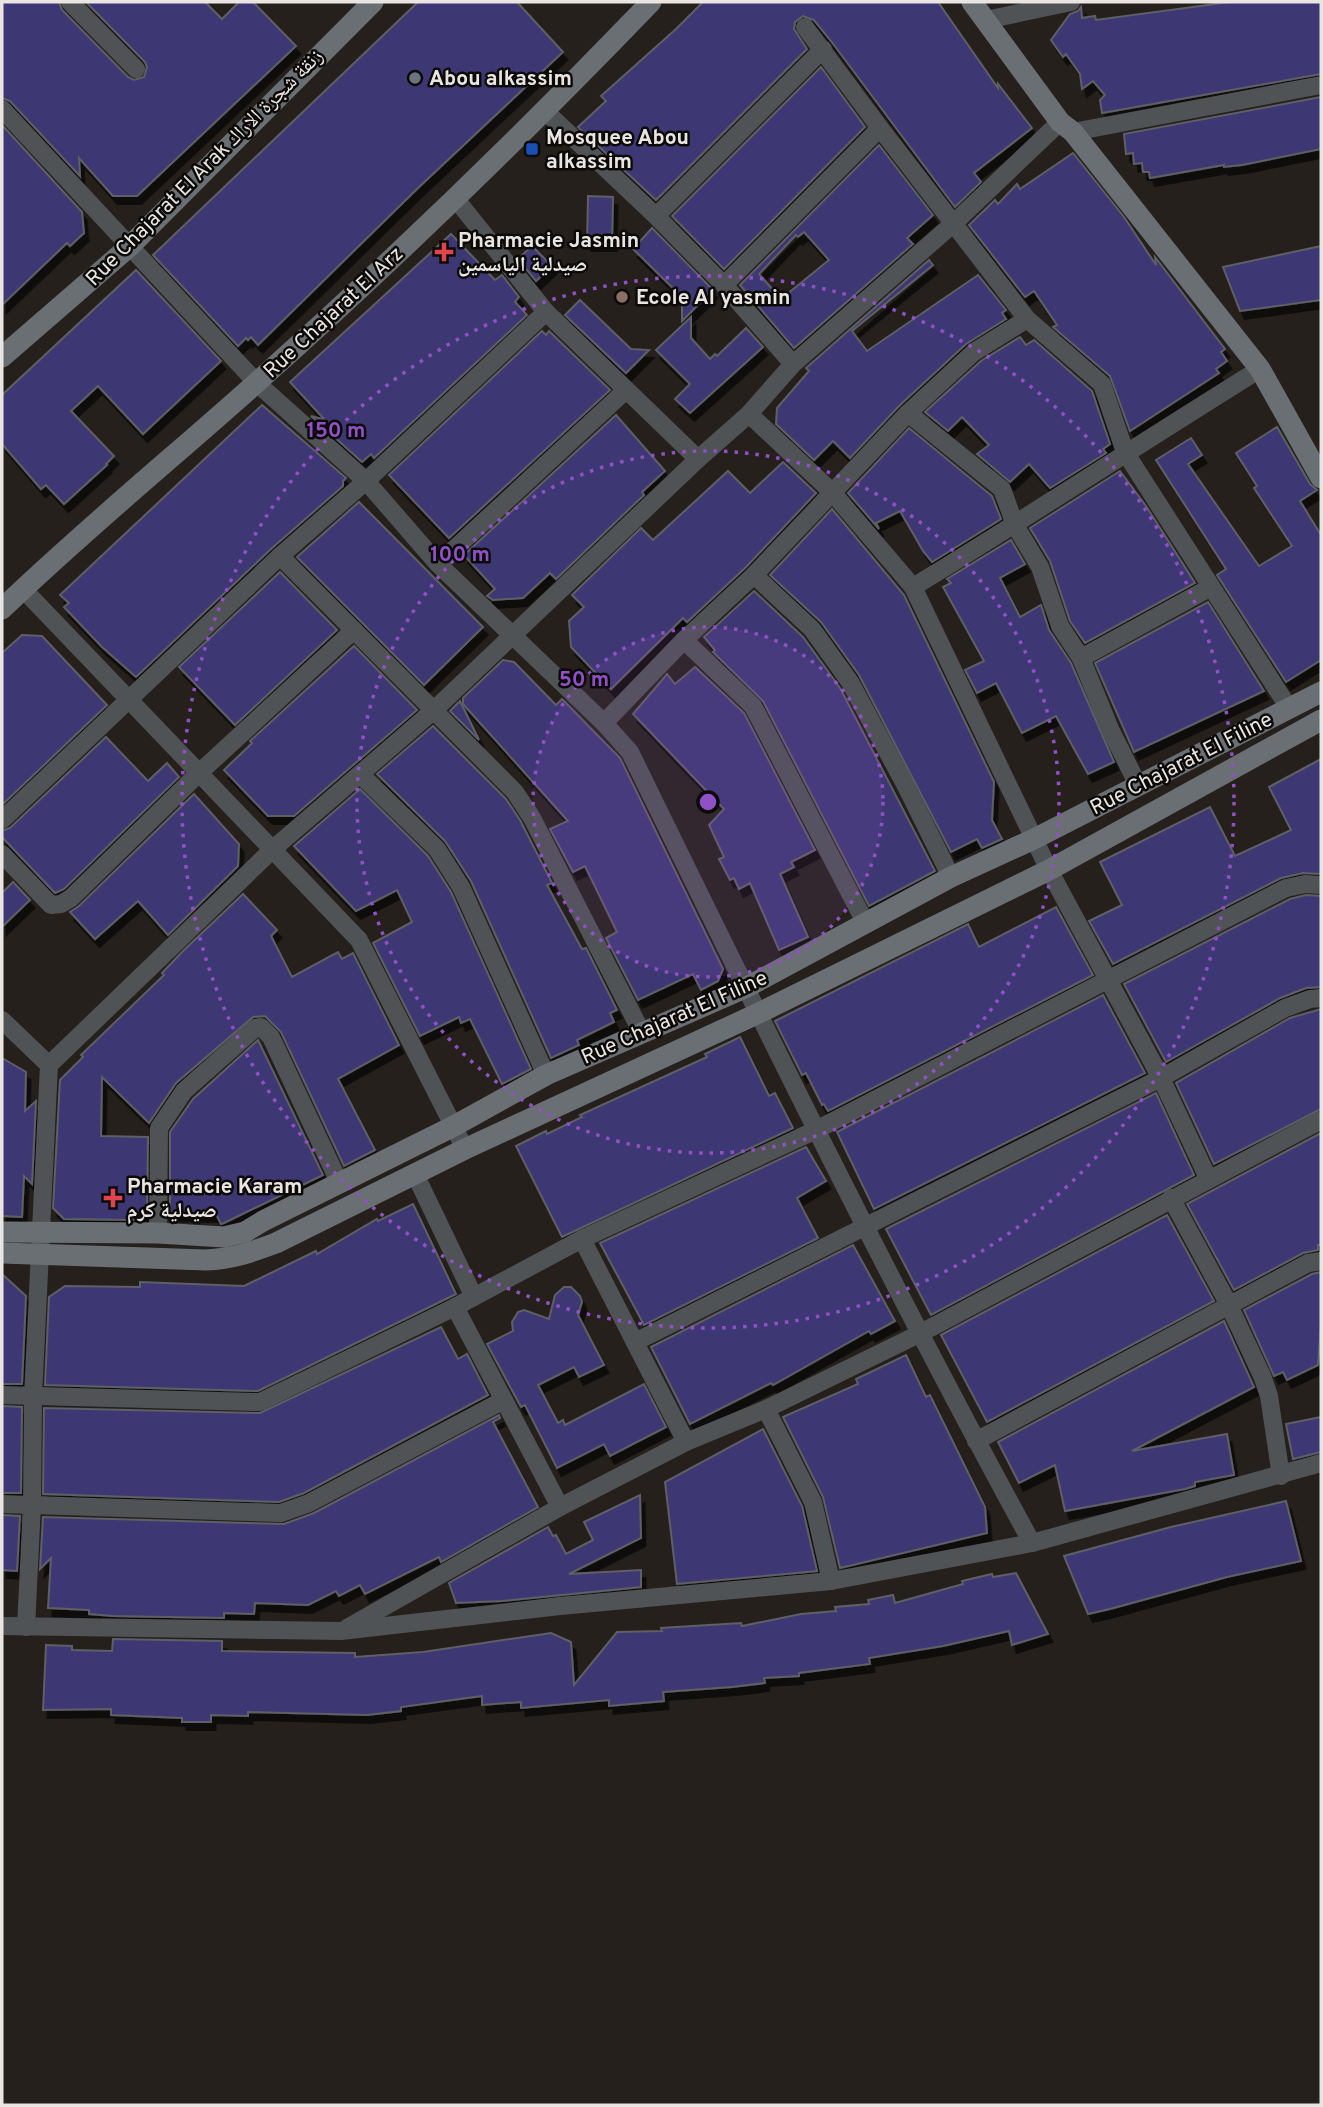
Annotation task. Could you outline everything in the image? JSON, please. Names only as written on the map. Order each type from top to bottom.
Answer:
[{"type":"street","points":[[71,2],[136,69]]},
{"type":"street","name":"Rue Chajarat El Arak زنقة شجرة الاراك","points":[[2,357],[130,246],[373,2]]},
{"type":"street","name":"Rue Chajarat El Arz","points":[[2,609],[257,383],[455,198],[652,2]]},
{"type":"street","points":[[972,2],[1067,127],[1260,369],[1321,478]]},
{"type":"street","points":[[986,20],[1071,2]]},
{"type":"street","points":[[805,27],[1027,318],[1102,384],[1125,452],[1289,708]]},
{"type":"street","points":[[656,216],[823,49]]},
{"type":"street","points":[[26,1627],[32,1505],[33,1396],[49,1065],[273,849],[433,711],[698,459],[750,414],[793,365],[1067,127],[1321,85]]},
{"type":"street","points":[[2,109],[257,383],[366,481],[438,564],[604,723],[630,752],[919,1334],[1032,1543]]},
{"type":"street","points":[[545,111],[724,285],[793,365]]},
{"type":"street","points":[[724,285],[880,128]]},
{"type":"street","points":[[455,198],[546,312],[698,459]]},
{"type":"street","points":[[2,820],[280,556],[366,481],[546,312]]},
{"type":"street","points":[[604,723],[684,640],[754,575],[908,413],[974,352],[1027,318]]},
{"type":"street","points":[[913,587],[1260,369]]},
{"type":"street","points":[[438,564],[625,391]]},
{"type":"street","points":[[908,413],[1002,489],[1015,525],[1040,567],[1060,626],[1081,658],[1110,729],[1138,785]]},
{"type":"street","points":[[750,414],[832,492],[913,587],[1049,870],[1161,1078],[1208,1178]]},
{"type":"street","points":[[280,556],[515,792],[532,818],[642,1033]]},
{"type":"street","points":[[754,575],[812,629],[850,682],[951,877]]},
{"type":"street","points":[[1081,658],[1211,587]]},
{"type":"street","points":[[23,589],[359,940],[465,1149]]},
{"type":"street","points":[[2,854],[51,905],[61,904],[83,888],[198,773],[354,630]]},
{"type":"street","points":[[684,640],[753,706],[865,922]]},
{"type":"street","name":"Rue Chajarat El Filine","points":[[2,1252],[40,1243],[158,1233],[224,1237],[245,1232],[454,1126],[545,1075],[745,988],[951,877],[1034,839],[1321,692]]},
{"type":"street","name":"Rue Chajarat El Filine","points":[[2,1232],[40,1243],[205,1260],[232,1259],[276,1243],[465,1149],[760,1013],[1049,870],[1321,720]]},
{"type":"street","points":[[360,775],[437,849],[461,887],[545,1075]]},
{"type":"street","points":[[2,1395],[260,1402],[455,1307],[582,1239],[816,1130],[1286,888],[1305,884],[1321,885]]},
{"type":"street","points":[[635,1342],[1161,1078],[1285,1007],[1321,998]]},
{"type":"street","points":[[2,1020],[49,1065]]},
{"type":"street","points":[[158,1233],[159,1128],[184,1091],[256,1028],[261,1027],[271,1037],[339,1182]]},
{"type":"street","points":[[341,1631],[560,1507],[686,1442],[766,1409],[919,1334],[1321,1120]]},
{"type":"street","points":[[415,1174],[474,1297]]},
{"type":"street","points":[[1171,1198],[1228,1303],[1263,1378],[1269,1396],[1281,1476]]},
{"type":"street","points":[[582,1239],[686,1442]]},
{"type":"street","points":[[976,1441],[1228,1303],[1308,1263],[1321,1261]]},
{"type":"street","points":[[455,1307],[560,1507]]},
{"type":"street","points":[[2,1504],[281,1513],[309,1503],[502,1401]]},
{"type":"street","points":[[766,1409],[813,1502],[831,1581]]},
{"type":"street","points":[[2,1626],[341,1631],[574,1605],[831,1581],[1032,1543],[1321,1463]]},
{"type":"building","points":[[2,2],[59,2],[62,10],[134,80],[144,77],[147,67],[145,62],[86,2],[205,2],[222,19],[239,2],[253,2],[296,46],[137,196],[113,196],[79,158],[80,176],[10,101],[2,98]]},
{"type":"building","points":[[418,2],[517,2],[563,52],[418,188],[258,345],[251,337],[238,346],[153,255]]},
{"type":"building","points":[[703,2],[938,2],[998,88],[998,84],[1032,128],[974,173],[981,182],[955,207],[831,41],[814,20],[803,16],[795,22],[794,29],[807,49],[656,200],[578,127],[606,101],[601,96]]},
{"type":"building","points":[[1230,2],[1321,2],[1321,74],[1102,113],[1100,100],[1105,95],[1093,81],[1082,89],[1080,74],[1066,54],[1063,57],[1051,40],[1070,14],[1081,7],[1082,18],[1095,16],[1096,20]]},
{"type":"building","points":[[821,67],[865,127],[724,269],[672,216]]},
{"type":"building","points":[[1321,97],[1321,149],[1242,165],[1224,165],[1150,178],[1149,172],[1143,172],[1142,163],[1134,164],[1133,153],[1126,154],[1124,134]]},
{"type":"building","points":[[2,125],[82,212],[84,233],[70,246],[67,243],[2,305]]},
{"type":"building","points":[[879,145],[933,215],[907,238],[913,244],[794,348],[740,285]],"holes":[[[804,232],[829,260],[781,299],[759,274],[796,235],[798,237]]]},
{"type":"building","points":[[1073,153],[1124,217],[1156,265],[1155,257],[1225,349],[1221,352],[1227,361],[1216,369],[1219,373],[1130,431],[1110,376],[1053,327],[1057,325],[1034,291],[1025,297],[969,225],[995,200],[998,204],[1017,184],[1020,189]]},
{"type":"building","points":[[588,196],[613,197],[612,243],[587,243]]},
{"type":"building","points":[[652,228],[713,290],[682,321],[682,297],[633,249]]},
{"type":"building","points":[[451,234],[495,280],[502,275],[519,297],[515,302],[527,315],[374,458],[371,454],[362,462],[311,416],[325,420],[290,382]]},
{"type":"building","points":[[532,246],[552,266],[536,281],[518,259]]},
{"type":"building","points":[[1321,246],[1321,300],[1240,311],[1223,267]]},
{"type":"building","points":[[929,260],[933,265],[852,331],[867,351],[978,275],[1006,310],[1002,313],[1006,319],[966,344],[900,405],[850,458],[833,441],[814,460],[776,424],[777,408],[809,371],[806,368]]},
{"type":"building","points":[[136,270],[221,361],[143,434],[98,386],[71,411],[114,456],[64,504],[46,485],[41,489],[2,444],[2,395]]},
{"type":"building","points":[[580,300],[631,349],[649,350],[626,373],[565,315]]},
{"type":"building","points":[[691,317],[691,338],[710,359],[715,354],[717,356],[746,328],[763,347],[690,413],[675,399],[690,384],[656,350]]},
{"type":"building","points":[[542,331],[546,335],[549,331],[610,390],[449,538],[389,475]]},
{"type":"building","points":[[1020,337],[1026,345],[1034,340],[1092,391],[1110,444],[1103,449],[1106,453],[1050,488],[1029,464],[1010,482],[977,454],[989,445],[962,417],[948,431],[925,412],[981,361]]},
{"type":"building","points":[[262,405],[346,478],[343,486],[272,548],[136,677],[102,647],[64,607],[69,603],[60,595]]},
{"type":"building","points":[[616,415],[665,471],[642,492],[644,495],[556,579],[550,573],[523,598],[493,600],[487,596],[495,589],[464,555]]},
{"type":"building","points":[[1277,427],[1310,484],[1317,490],[1300,501],[1321,535],[1321,660],[1286,682],[1217,575],[1226,569],[1156,460],[1191,438],[1202,455],[1188,464],[1259,566],[1292,546],[1254,488],[1257,486],[1236,453]]},
{"type":"building","points":[[909,428],[992,496],[1001,519],[932,562],[900,511],[876,523],[879,529],[848,493]]},
{"type":"building","points":[[783,462],[816,493],[746,567],[687,622],[683,618],[611,689],[571,647],[569,621],[584,607],[572,595],[641,528],[653,540],[728,471],[750,493]]},
{"type":"building","points":[[1120,471],[1146,506],[1195,583],[1085,643],[1070,621],[1050,561],[1030,528]]},
{"type":"building","points":[[359,502],[483,627],[424,685],[297,557]]},
{"type":"building","points":[[832,509],[904,595],[994,782],[992,820],[1002,839],[982,848],[977,839],[951,852],[859,675],[821,622],[770,575]]},
{"type":"building","points":[[1011,540],[1025,564],[1000,578],[1020,617],[1041,605],[1049,630],[1071,663],[1114,762],[1088,774],[1056,716],[1022,733],[996,683],[977,693],[965,670],[984,661],[943,587],[951,583],[947,579]]},
{"type":"building","points":[[280,572],[337,630],[235,725],[179,667]]},
{"type":"building","points":[[754,591],[803,637],[840,688],[935,871],[869,906],[763,701],[713,652],[715,650],[704,637]]},
{"type":"building","points":[[1208,602],[1264,691],[1134,752],[1095,663]]},
{"type":"building","points":[[22,635],[42,636],[107,705],[2,805],[2,653]]},
{"type":"building","points":[[354,646],[417,710],[294,816],[268,816],[224,770],[252,743],[250,741]]},
{"type":"building","points":[[503,660],[514,662],[556,705],[562,699],[620,758],[723,969],[718,981],[701,990],[693,974],[638,1000],[606,938],[617,932],[585,866],[573,872],[550,829],[568,821],[463,704],[463,698]]},
{"type":"building","points":[[695,667],[744,713],[815,850],[791,862],[794,867],[780,874],[808,937],[779,950],[750,883],[739,889],[734,878],[730,880],[719,859],[724,857],[709,825],[724,809],[633,714],[667,674],[675,684]]},
{"type":"building","points":[[460,701],[479,740],[450,711]]},
{"type":"building","points":[[433,726],[506,799],[520,820],[552,883],[547,885],[582,949],[586,948],[617,1010],[610,1013],[614,1022],[577,1040],[579,1045],[551,1058],[471,881],[445,841],[377,774]]},
{"type":"building","points":[[106,737],[148,781],[167,763],[179,777],[64,889],[55,893],[2,837],[2,831],[10,828]]},
{"type":"building","points":[[1321,759],[1321,874],[1303,873],[1281,878],[1113,964],[1089,921],[1122,905],[1100,862],[1210,807],[1235,856],[1291,830],[1269,787]]},
{"type":"building","points":[[360,789],[428,856],[451,892],[531,1069],[502,1084],[470,1019],[461,1023],[459,1017],[420,1036],[373,943],[412,922],[397,890],[356,911],[294,846]]},
{"type":"building","points":[[194,794],[239,844],[238,866],[168,935],[138,901],[95,939],[70,912]]},
{"type":"building","points":[[13,882],[30,900],[2,927],[2,893]]},
{"type":"building","points":[[243,894],[277,930],[271,936],[292,977],[338,952],[342,959],[353,953],[399,1045],[338,1079],[375,1150],[344,1166],[281,1032],[265,1016],[253,1017],[176,1083],[149,1123],[102,1077],[101,1136],[148,1137],[147,1213],[137,1213],[137,1220],[64,1219],[53,1208],[60,1080],[83,1057],[81,1055],[164,975],[162,973],[183,951]]},
{"type":"building","points":[[1306,895],[1321,896],[1321,987],[1306,988],[1280,998],[1166,1062],[1124,984],[1290,899]]},
{"type":"building","points":[[1056,907],[1093,975],[828,1111],[824,1104],[822,1105],[806,1073],[802,1075],[775,1021],[968,924],[979,947]]},
{"type":"building","points":[[1103,995],[1145,1073],[874,1209],[837,1132]]},
{"type":"building","points":[[1321,1009],[1321,1109],[1214,1164],[1176,1083],[1290,1018]]},
{"type":"building","points":[[740,1037],[769,1096],[775,1093],[793,1128],[562,1237],[516,1146],[546,1131],[547,1134],[582,1117],[580,1115],[707,1057],[705,1054]]},
{"type":"building","points":[[258,1040],[323,1175],[221,1224],[216,1214],[170,1213],[170,1132],[193,1099]]},
{"type":"building","points":[[2,1058],[26,1072],[25,1111],[36,1101],[32,1184],[24,1176],[22,1217],[2,1216]]},
{"type":"building","points":[[1156,1093],[1194,1175],[931,1315],[886,1229]]},
{"type":"building","points":[[1321,1133],[1321,1245],[1318,1245],[1318,1250],[1303,1253],[1234,1290],[1187,1204]]},
{"type":"building","points":[[806,1147],[826,1181],[797,1198],[818,1238],[644,1325],[600,1243]]},
{"type":"building","points":[[413,1204],[456,1294],[450,1297],[258,1391],[45,1385],[49,1297],[65,1286],[140,1287],[140,1282],[244,1286],[316,1251],[317,1254],[377,1219],[378,1221]]},
{"type":"building","points":[[1167,1215],[1214,1301],[987,1422],[941,1335]]},
{"type":"building","points":[[853,1245],[895,1321],[871,1334],[869,1331],[773,1385],[771,1383],[690,1424],[651,1347]]},
{"type":"building","points":[[1321,1272],[1318,1365],[1287,1380],[1283,1372],[1274,1376],[1244,1310],[1312,1274]]},
{"type":"building","points":[[2,1274],[26,1296],[22,1384],[2,1384]]},
{"type":"building","points":[[564,1287],[571,1287],[580,1296],[582,1302],[578,1315],[604,1365],[579,1377],[574,1367],[538,1385],[558,1423],[563,1420],[565,1425],[644,1384],[666,1427],[610,1456],[604,1444],[557,1468],[525,1405],[521,1407],[487,1344],[513,1331],[512,1322],[518,1312],[524,1310],[549,1319],[555,1295]]},
{"type":"building","points":[[1224,1321],[1254,1387],[1132,1451],[1227,1434],[1234,1475],[1195,1482],[1195,1486],[1185,1489],[1065,1511],[1055,1465],[1019,1483],[998,1442]]},
{"type":"building","points":[[441,1327],[458,1359],[467,1354],[488,1395],[304,1493],[279,1502],[43,1494],[44,1408],[260,1413]]},
{"type":"building","points":[[906,1355],[926,1397],[930,1395],[985,1507],[987,1533],[840,1568],[823,1497],[783,1417],[858,1384],[856,1379]]},
{"type":"building","points":[[2,1406],[22,1407],[21,1493],[2,1493]]},
{"type":"building","points":[[499,1415],[500,1418],[493,1422],[538,1507],[441,1562],[439,1557],[365,1594],[360,1585],[339,1596],[336,1591],[308,1605],[255,1603],[254,1614],[224,1613],[224,1618],[113,1616],[89,1614],[89,1610],[48,1608],[51,1558],[40,1569],[43,1517],[284,1524],[314,1513]]},
{"type":"building","points":[[1321,1417],[1321,1452],[1293,1459],[1286,1424]]},
{"type":"building","points":[[763,1429],[802,1506],[817,1571],[677,1584],[665,1482]]},
{"type":"building","points":[[640,1495],[641,1538],[569,1574],[641,1570],[641,1587],[456,1603],[449,1583],[548,1527],[553,1536],[556,1535],[566,1554],[593,1540],[584,1522]]},
{"type":"building","points":[[1286,1501],[1301,1561],[1227,1577],[1110,1609],[1088,1614],[1064,1556],[1171,1527]]},
{"type":"building","points":[[2,1515],[20,1516],[17,1571],[2,1570]]},
{"type":"building","points":[[1016,1573],[1048,1634],[1012,1645],[1009,1631],[943,1646],[869,1658],[870,1664],[799,1673],[799,1676],[764,1678],[765,1683],[663,1692],[664,1701],[609,1706],[609,1700],[521,1708],[521,1702],[482,1705],[482,1696],[401,1707],[401,1711],[367,1715],[248,1712],[248,1716],[211,1715],[211,1722],[111,1715],[111,1709],[43,1710],[46,1645],[72,1646],[72,1650],[112,1651],[113,1639],[222,1641],[222,1651],[355,1653],[355,1657],[423,1652],[551,1633],[571,1642],[574,1685],[617,1632],[662,1631],[661,1628],[741,1623],[742,1626],[801,1614],[836,1611],[835,1607],[869,1604],[868,1600],[893,1595],[895,1603],[963,1584],[962,1581],[992,1574],[993,1577]]},
{"type":"place","name":"Abou alkassim","points":[[415,78]]},
{"type":"place","name":"Mosquee Abou alkassim","points":[[532,149]]},
{"type":"place","name":"Pharmacie Jasmin صيدلية الياسمين","points":[[444,252]]},
{"type":"place","name":"Ecole Al yasmin","points":[[622,297]]},
{"type":"place","name":"Pharmacie Karam صيدلية كرم","points":[[113,1198]]}]
